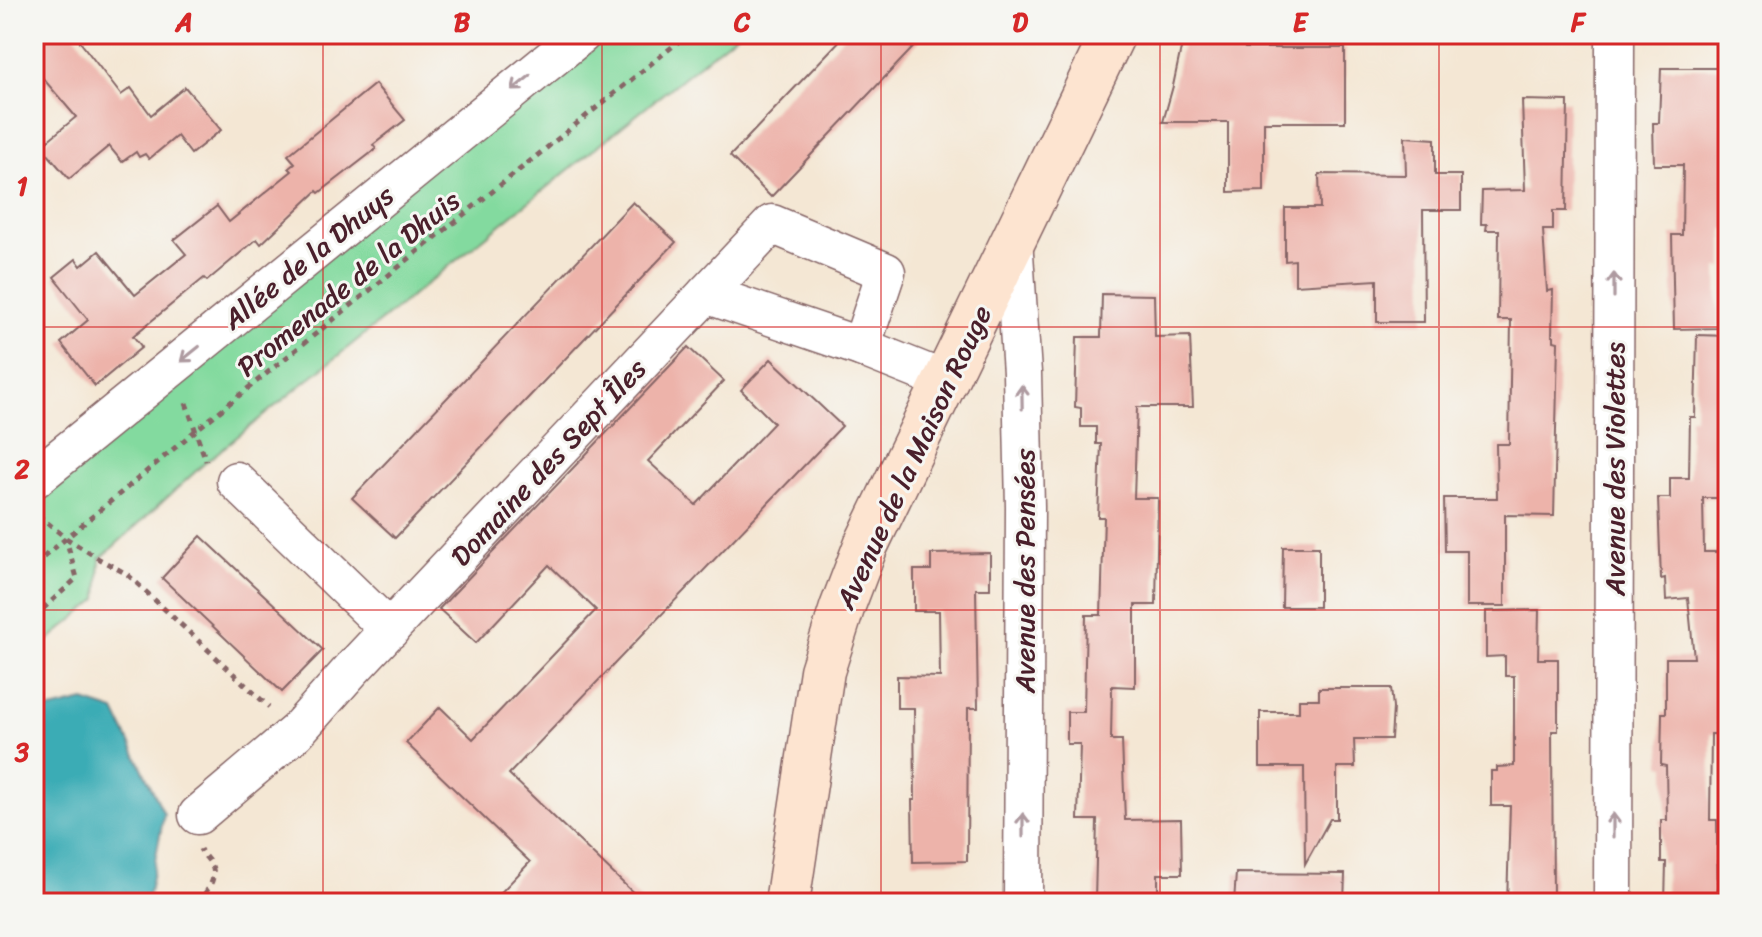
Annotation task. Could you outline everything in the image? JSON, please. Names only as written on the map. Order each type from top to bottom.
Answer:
[{"type":"main road","name":"Avenue de la Maison Rouge","points":[[787,903],[822,671],[842,608],[866,545],[1113,34]]},
{"type":"street","name":"Allée de la Dhuys","points":[[34,479],[582,34]]},
{"type":"street","name":"Avenue des Violettes","points":[[1613,903],[1615,34]]},
{"type":"street","name":"Domaine des Sept Îles","points":[[198,815],[296,732],[772,224],[886,272],[861,347]]},
{"type":"street","name":"Avenue des Pensées","points":[[1013,239],[1022,373],[1025,507],[1023,903]]},
{"type":"street","points":[[706,294],[861,347],[946,381]]},
{"type":"street","points":[[236,481],[390,630]]},
{"type":"path","name":"Promenade de la Dhuis","points":[[34,565],[195,431],[688,34]]},
{"type":"path","points":[[170,369],[184,396],[206,462],[236,481]]},
{"type":"path","points":[[34,513],[66,538],[127,574],[296,732]]},
{"type":"path","points":[[34,617],[77,578],[66,538]]},
{"type":"path","points":[[197,903],[206,893],[213,871],[192,833],[198,815]]},
{"type":"green space","points":[[582,34],[737,34],[206,462],[100,559],[98,599],[34,652],[34,479]]},
{"type":"water","points":[[84,701],[115,711],[164,814],[147,903],[34,903],[34,713]]},
{"type":"building","points":[[34,34],[74,34],[121,95],[131,88],[151,115],[185,87],[221,130],[191,154],[177,136],[149,159],[145,154],[139,157],[136,152],[122,162],[109,146],[69,179],[41,146],[76,117],[34,68]]},
{"type":"building","points":[[846,34],[926,34],[771,197],[730,156]]},
{"type":"building","points":[[1184,34],[1247,34],[1245,48],[1345,48],[1345,122],[1264,122],[1264,191],[1228,192],[1228,122],[1163,122]]},
{"type":"building","points":[[1661,68],[1721,68],[1721,123],[1728,123],[1728,230],[1723,230],[1723,268],[1717,268],[1718,328],[1674,329],[1672,235],[1682,235],[1683,165],[1654,165],[1653,123],[1659,123]]},
{"type":"building","points":[[375,84],[405,120],[373,145],[376,149],[319,193],[317,191],[261,244],[257,239],[133,336],[142,347],[95,386],[61,343],[88,320],[54,277],[76,259],[81,266],[99,251],[135,295],[186,254],[174,240],[217,206],[229,222],[292,171],[289,168],[295,163],[288,155]]},
{"type":"building","points":[[1522,100],[1568,101],[1566,211],[1553,211],[1553,230],[1543,230],[1547,291],[1553,290],[1552,336],[1558,342],[1554,516],[1505,515],[1505,606],[1467,606],[1467,551],[1445,551],[1444,498],[1497,498],[1496,444],[1509,444],[1511,320],[1498,320],[1499,230],[1486,230],[1487,224],[1481,224],[1482,191],[1525,190]]},
{"type":"building","points":[[1405,137],[1435,139],[1435,175],[1461,175],[1461,210],[1423,210],[1424,322],[1377,322],[1377,280],[1295,285],[1295,260],[1285,261],[1285,208],[1320,208],[1319,174],[1406,175]]},
{"type":"building","points":[[633,202],[676,242],[395,538],[352,498]]},
{"type":"building","points":[[1102,294],[1154,295],[1155,337],[1190,336],[1193,407],[1137,407],[1134,498],[1158,498],[1156,605],[1135,605],[1135,687],[1112,686],[1111,740],[1122,740],[1125,820],[1181,819],[1182,874],[1158,874],[1158,901],[1095,901],[1097,820],[1078,820],[1080,744],[1067,744],[1067,712],[1084,712],[1086,615],[1101,615],[1104,517],[1098,517],[1101,444],[1096,444],[1096,427],[1081,427],[1081,408],[1075,407],[1077,337],[1101,337]]},
{"type":"building","points":[[1697,335],[1728,336],[1728,443],[1721,443],[1722,498],[1703,498],[1704,552],[1728,552],[1725,734],[1711,734],[1710,820],[1717,820],[1718,903],[1665,903],[1666,862],[1661,862],[1661,820],[1667,820],[1666,766],[1661,765],[1662,713],[1666,713],[1666,658],[1694,658],[1688,598],[1666,600],[1665,578],[1661,579],[1658,498],[1670,498],[1670,478],[1689,478],[1690,417],[1695,417]]},
{"type":"building","points":[[688,347],[724,381],[648,461],[696,505],[774,423],[741,390],[771,359],[842,426],[509,774],[644,903],[491,903],[530,862],[406,743],[440,707],[473,739],[596,610],[549,565],[476,643],[439,609]]},
{"type":"building","points":[[201,536],[323,650],[282,692],[162,578]]},
{"type":"building","points":[[1283,547],[1319,547],[1319,607],[1282,607]]},
{"type":"building","points":[[990,553],[990,589],[976,589],[978,708],[968,708],[967,861],[913,862],[914,708],[897,708],[897,676],[940,677],[939,611],[914,611],[914,570],[931,570],[931,554]]},
{"type":"building","points":[[1539,610],[1538,659],[1558,659],[1558,731],[1552,731],[1553,903],[1507,903],[1510,806],[1491,806],[1491,771],[1497,771],[1497,767],[1514,766],[1514,676],[1505,676],[1505,656],[1486,657],[1486,611]]},
{"type":"building","points":[[1319,688],[1391,688],[1391,739],[1354,739],[1355,767],[1337,767],[1337,819],[1330,819],[1305,864],[1304,767],[1260,767],[1260,712],[1299,712],[1299,699],[1319,699]]},
{"type":"building","points":[[1236,873],[1345,874],[1344,903],[1234,903]]}]
